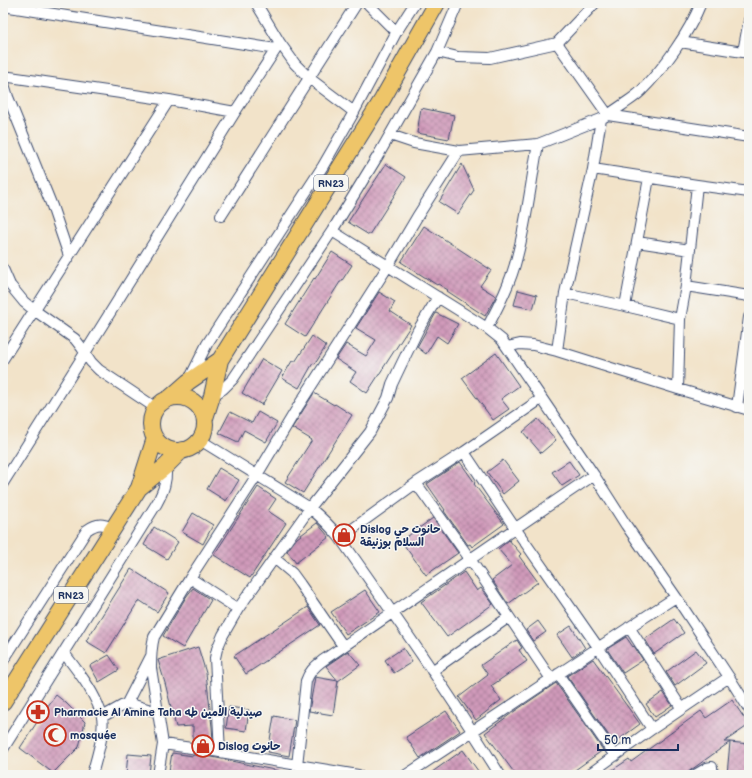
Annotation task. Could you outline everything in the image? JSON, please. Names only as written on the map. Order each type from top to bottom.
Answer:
[{"type":"main road","name":"RN23","points":[[139,488],[166,466],[182,450],[192,447],[200,440],[205,430],[205,418],[212,396],[220,360],[378,106],[437,3]]},
{"type":"main road","name":"RN23","points":[[3,702],[139,488],[155,438],[151,423],[152,415],[156,408],[160,403],[170,397],[204,370],[220,360]]},
{"type":"main road","points":[[170,397],[180,396],[188,398],[196,403],[202,410],[205,418]]},
{"type":"main road","points":[[155,438],[166,448],[182,450]]},
{"type":"street","points":[[256,3],[278,46],[309,78],[354,112]]},
{"type":"street","points":[[222,216],[357,3]]},
{"type":"street","points":[[367,3],[397,32]]},
{"type":"street","points":[[188,382],[206,344],[323,166],[397,32],[415,3]]},
{"type":"street","points":[[212,396],[223,389],[233,379],[332,231],[390,135],[437,52],[458,3]]},
{"type":"street","points":[[437,52],[458,57],[490,58],[557,43],[595,3]]},
{"type":"street","points":[[390,135],[414,143],[459,151],[538,144],[604,117],[640,92],[655,75],[680,42],[695,17],[701,3]]},
{"type":"street","points":[[3,6],[25,6],[278,46]]},
{"type":"street","points":[[680,42],[746,52],[749,20]]},
{"type":"street","points":[[557,43],[604,117],[565,293],[557,351]]},
{"type":"street","points":[[3,483],[235,112],[278,46]]},
{"type":"street","points":[[3,76],[169,100],[235,112]]},
{"type":"street","points":[[8,97],[18,78]]},
{"type":"street","points":[[3,81],[52,206],[69,256]]},
{"type":"street","points":[[3,359],[169,100]]},
{"type":"street","points":[[604,117],[749,137]]},
{"type":"street","points":[[487,328],[502,300],[517,258],[525,222],[538,144]]},
{"type":"street","points":[[158,775],[162,744],[151,668],[151,646],[154,637],[459,151]]},
{"type":"street","points":[[593,169],[749,192]]},
{"type":"street","points":[[625,306],[649,178]]},
{"type":"street","points":[[678,389],[680,319],[686,286],[697,185]]},
{"type":"street","points":[[332,231],[487,328],[502,340],[730,677],[749,709]]},
{"type":"street","points":[[637,242],[690,250]]},
{"type":"street","points":[[3,269],[10,285],[24,302],[70,335],[99,370],[156,408]]},
{"type":"street","points":[[686,286],[749,296]]},
{"type":"street","points":[[565,293],[680,319]]},
{"type":"street","points":[[220,752],[215,658],[223,636],[238,609],[310,508],[370,432],[388,398],[400,365],[438,297]]},
{"type":"street","points":[[737,407],[749,317]]},
{"type":"street","points":[[507,347],[520,344],[533,345],[557,351],[749,410]]},
{"type":"street","points":[[340,538],[416,483],[541,399]]},
{"type":"street","points":[[200,440],[310,508],[322,518],[340,538],[473,731],[500,775]]},
{"type":"street","points":[[464,452],[598,647],[652,729]]},
{"type":"street","points":[[3,750],[158,503],[164,489],[167,476],[166,466]]},
{"type":"street","points":[[297,770],[306,682],[308,675],[316,665],[594,475]]},
{"type":"street","points":[[416,483],[509,617],[615,756]]},
{"type":"street","points":[[3,661],[87,530],[98,524],[104,524],[114,528]]},
{"type":"street","points":[[274,558],[296,578],[343,646]]},
{"type":"street","points":[[190,578],[238,609]]},
{"type":"street","points":[[406,775],[676,597]]},
{"type":"street","points":[[432,671],[509,617]]},
{"type":"street","points":[[629,627],[682,709]]},
{"type":"street","points":[[64,653],[87,683],[102,716],[102,730],[99,749],[92,775]]},
{"type":"street","points":[[102,716],[127,703],[151,656]]},
{"type":"street","points":[[588,775],[652,729],[730,677]]},
{"type":"street","points":[[127,703],[158,712]]},
{"type":"street","points":[[162,744],[220,752],[297,770],[358,775]]},
{"type":"street","points":[[695,775],[707,768],[712,768],[713,775]]},
{"type":"building","points":[[421,108],[454,115],[449,139],[417,133]]},
{"type":"building","points":[[386,164],[406,177],[369,235],[348,222]]},
{"type":"building","points":[[462,164],[474,190],[458,214],[439,202]]},
{"type":"building","points":[[424,226],[491,270],[480,286],[496,296],[485,316],[447,291],[448,290],[438,284],[437,285],[401,262]]},
{"type":"building","points":[[332,252],[352,265],[305,337],[285,324]]},
{"type":"building","points":[[518,290],[537,295],[533,309],[514,305]]},
{"type":"building","points":[[379,292],[395,302],[390,311],[411,325],[367,393],[350,381],[356,372],[336,359],[346,344],[366,356],[376,340],[356,328]]},
{"type":"building","points":[[436,313],[458,324],[447,343],[437,336],[426,354],[417,347]]},
{"type":"building","points":[[312,336],[326,346],[315,364],[313,363],[299,388],[282,378],[292,361],[295,362]]},
{"type":"building","points":[[496,353],[519,386],[501,399],[509,409],[493,420],[462,378]]},
{"type":"building","points":[[262,359],[282,371],[262,405],[242,393]]},
{"type":"building","points":[[314,393],[352,415],[303,493],[285,482],[312,440],[292,428]]},
{"type":"building","points":[[230,412],[252,423],[258,412],[277,423],[266,442],[244,430],[238,442],[219,433]]},
{"type":"building","points":[[538,419],[556,440],[541,453],[523,432]]},
{"type":"building","points":[[503,460],[519,481],[503,494],[487,472]]},
{"type":"building","points":[[569,461],[579,475],[562,486],[552,472]]},
{"type":"building","points":[[460,462],[475,483],[474,484],[504,524],[472,547],[470,544],[468,545],[427,484]]},
{"type":"building","points":[[219,468],[239,480],[226,501],[207,489]]},
{"type":"building","points":[[258,487],[276,499],[268,511],[286,523],[250,578],[214,555]]},
{"type":"building","points":[[193,513],[213,525],[203,544],[182,532]]},
{"type":"building","points":[[433,518],[458,553],[426,575],[401,541]]},
{"type":"building","points":[[317,523],[329,537],[296,563],[287,551],[297,538]]},
{"type":"building","points":[[154,527],[178,542],[167,559],[144,545]]},
{"type":"building","points":[[509,540],[521,554],[519,556],[538,582],[508,604],[492,580],[512,565],[498,549]]},
{"type":"building","points":[[131,569],[169,593],[157,612],[139,600],[106,653],[86,641]]},
{"type":"building","points":[[464,572],[477,591],[481,588],[493,604],[447,637],[421,602]]},
{"type":"building","points":[[193,588],[211,600],[183,648],[163,636]]},
{"type":"building","points":[[365,590],[380,612],[346,634],[331,612]]},
{"type":"building","points":[[308,607],[320,625],[246,674],[234,656]]},
{"type":"building","points":[[674,619],[684,633],[654,654],[645,639]]},
{"type":"building","points":[[538,621],[546,632],[533,641],[526,630]]},
{"type":"building","points":[[571,626],[585,648],[572,657],[557,635]]},
{"type":"building","points":[[626,637],[643,660],[623,673],[607,649]]},
{"type":"building","points":[[517,640],[522,648],[519,650],[527,661],[491,686],[501,700],[476,720],[459,697],[488,675],[481,665]]},
{"type":"building","points":[[198,647],[206,673],[213,741],[193,741],[193,726],[176,727],[158,660]]},
{"type":"building","points":[[403,648],[412,662],[394,673],[385,660]]},
{"type":"building","points":[[696,650],[706,663],[675,686],[666,672]]},
{"type":"building","points":[[348,651],[360,665],[338,681],[326,666]]},
{"type":"building","points":[[109,655],[119,670],[99,682],[90,666]]},
{"type":"building","points":[[593,659],[640,724],[614,743],[567,676]]},
{"type":"building","points":[[315,677],[338,681],[333,715],[309,711]]},
{"type":"building","points":[[556,683],[603,750],[568,775],[516,775],[485,733]]},
{"type":"building","points":[[663,692],[672,705],[655,717],[646,704]]},
{"type":"building","name":"mosquée","points":[[56,695],[85,722],[79,747],[53,773],[20,748]]},
{"type":"building","points":[[732,700],[749,725],[724,742],[730,742],[684,775],[605,775],[629,759],[631,762],[701,711],[706,718]]},
{"type":"building","points":[[229,707],[249,710],[246,731],[226,728]]},
{"type":"building","points":[[446,711],[460,731],[420,758],[406,737]]},
{"type":"building","points":[[274,716],[295,720],[289,756],[268,752]]},
{"type":"building","points":[[730,742],[749,744],[746,775],[727,775]]},
{"type":"building","points":[[463,750],[481,775],[428,775]]},
{"type":"building","points":[[172,753],[212,757],[279,771],[279,775],[202,775],[188,772],[188,774],[169,771]]},
{"type":"building","points":[[128,754],[151,756],[149,775],[126,775]]},
{"type":"place","name":"Dislog حانوت حي السلام بوزنيقة","points":[[344,535]]},
{"type":"place","name":"Pharmacie Al Amine Taha صيدلية الأمين طه","points":[[38,712]]},
{"type":"place","name":"mosquée","points":[[55,735]]},
{"type":"place","name":"Dislog حانوت","points":[[203,746]]}]
